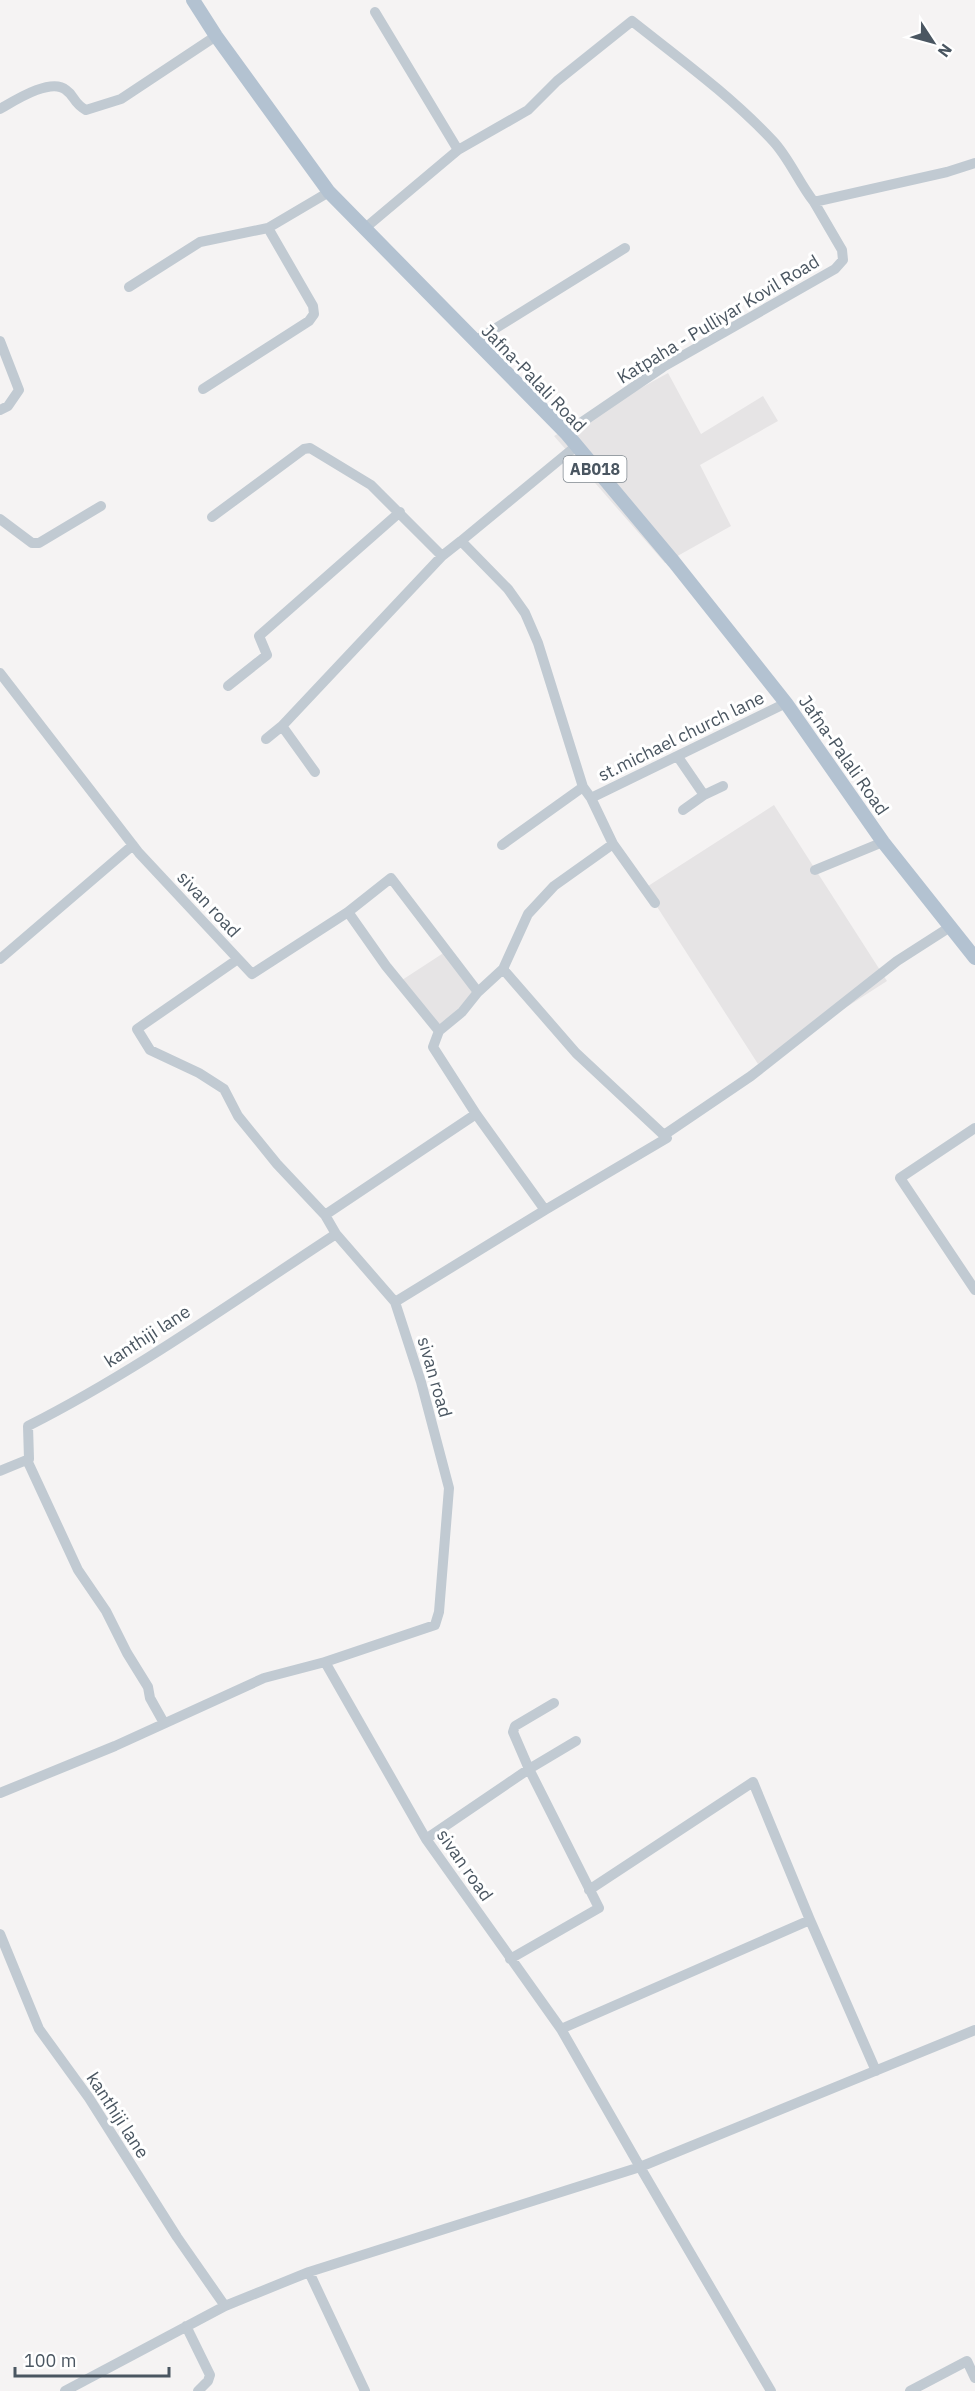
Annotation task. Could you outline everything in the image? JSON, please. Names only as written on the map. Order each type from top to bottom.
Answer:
[{"type":"main road","name":"Jafna-Palali Road","points":[[193,0],[216,36],[330,192],[566,433],[575,447],[674,562],[786,703],[883,842],[975,958]]},
{"type":"street","points":[[375,12],[458,150]]},
{"type":"street","points":[[364,229],[458,150],[528,110],[557,81],[632,21],[729,99],[775,143],[814,202],[947,172],[975,163]]},
{"type":"street","points":[[0,109],[26,95],[53,85],[66,89],[76,104],[86,110],[122,99],[216,36]]},
{"type":"street","points":[[129,287],[200,242],[268,228],[330,192]]},
{"type":"street","name":"Katpaha - Pulliyar Kovil Road","points":[[566,433],[663,367],[835,269],[843,260],[842,250],[814,202]]},
{"type":"street","points":[[203,389],[309,321],[314,314],[313,306],[268,228]]},
{"type":"street","points":[[475,341],[625,248]]},
{"type":"street","points":[[0,341],[19,390],[8,406],[0,410]]},
{"type":"street","points":[[266,739],[282,726],[442,556],[575,447]]},
{"type":"street","points":[[212,517],[304,450],[310,448],[371,485],[442,556]]},
{"type":"street","points":[[0,519],[32,543],[39,543],[101,506]]},
{"type":"street","points":[[228,686],[267,655],[259,636],[400,512]]},
{"type":"street","name":"st.michael church lane","points":[[461,541],[508,589],[525,612],[538,643],[583,787],[591,798],[613,844],[655,903]]},
{"type":"street","name":"sivan road","points":[[0,673],[133,845],[238,960],[137,1029],[150,1050],[199,1073],[224,1089],[245,1124],[277,1164],[325,1215],[336,1234],[395,1302],[421,1382],[449,1488],[440,1612],[435,1625],[325,1662],[426,1839],[561,2028],[639,2168],[771,2391]]},
{"type":"street","name":"st.michael church lane","points":[[591,798],[678,758],[786,703]]},
{"type":"street","points":[[282,726],[315,772]]},
{"type":"street","points":[[678,758],[704,795]]},
{"type":"street","points":[[683,810],[704,795],[723,786]]},
{"type":"street","points":[[502,845],[583,787]]},
{"type":"street","points":[[815,870],[883,842]]},
{"type":"street","points":[[545,1210],[476,1114],[433,1047],[439,1031],[462,1012],[478,992],[503,969],[528,914],[554,886],[613,844]]},
{"type":"street","points":[[0,959],[133,845]]},
{"type":"street","points":[[238,960],[252,974],[348,912],[391,878],[478,992]]},
{"type":"street","points":[[348,912],[386,966],[439,1031]]},
{"type":"street","points":[[664,1135],[751,1076],[897,962],[950,927]]},
{"type":"street","points":[[395,1302],[667,1138],[576,1053],[503,969]]},
{"type":"street","points":[[325,1215],[476,1114]]},
{"type":"street","points":[[975,1128],[900,1178],[975,1290]]},
{"type":"street","name":"kanthiji lane","points":[[27,1460],[29,1459],[28,1426],[70,1405],[144,1359],[336,1234]]},
{"type":"street","points":[[0,1471],[27,1460],[78,1570],[106,1611],[127,1653],[148,1687],[150,1698],[164,1723]]},
{"type":"street","points":[[0,1793],[115,1746],[264,1678],[325,1662]]},
{"type":"street","points":[[510,1959],[596,1912],[599,1908],[529,1769],[513,1732],[515,1726],[554,1703]]},
{"type":"street","points":[[426,1839],[529,1769],[576,1741]]},
{"type":"street","points":[[589,1890],[753,1782],[876,2071]]},
{"type":"street","points":[[561,2028],[810,1920]]},
{"type":"street","name":"kanthiji lane","points":[[0,1934],[39,2029],[89,2098],[177,2237],[225,2306]]},
{"type":"street","points":[[64,2391],[225,2306],[309,2272],[639,2168],[975,2030]]},
{"type":"street","points":[[309,2272],[365,2391]]},
{"type":"street","points":[[186,2326],[210,2375],[208,2381],[198,2391]]},
{"type":"street","points":[[910,2391],[967,2361],[975,2378]]},
{"type":"shaded area","points":[[668,373],[701,434],[763,396],[778,421],[700,465],[731,526],[665,563],[554,436]]},
{"type":"shaded area","points":[[774,805],[887,981],[758,1064],[645,888]]},
{"type":"shaded area","points":[[445,952],[478,992],[439,1031],[399,982]]}]
